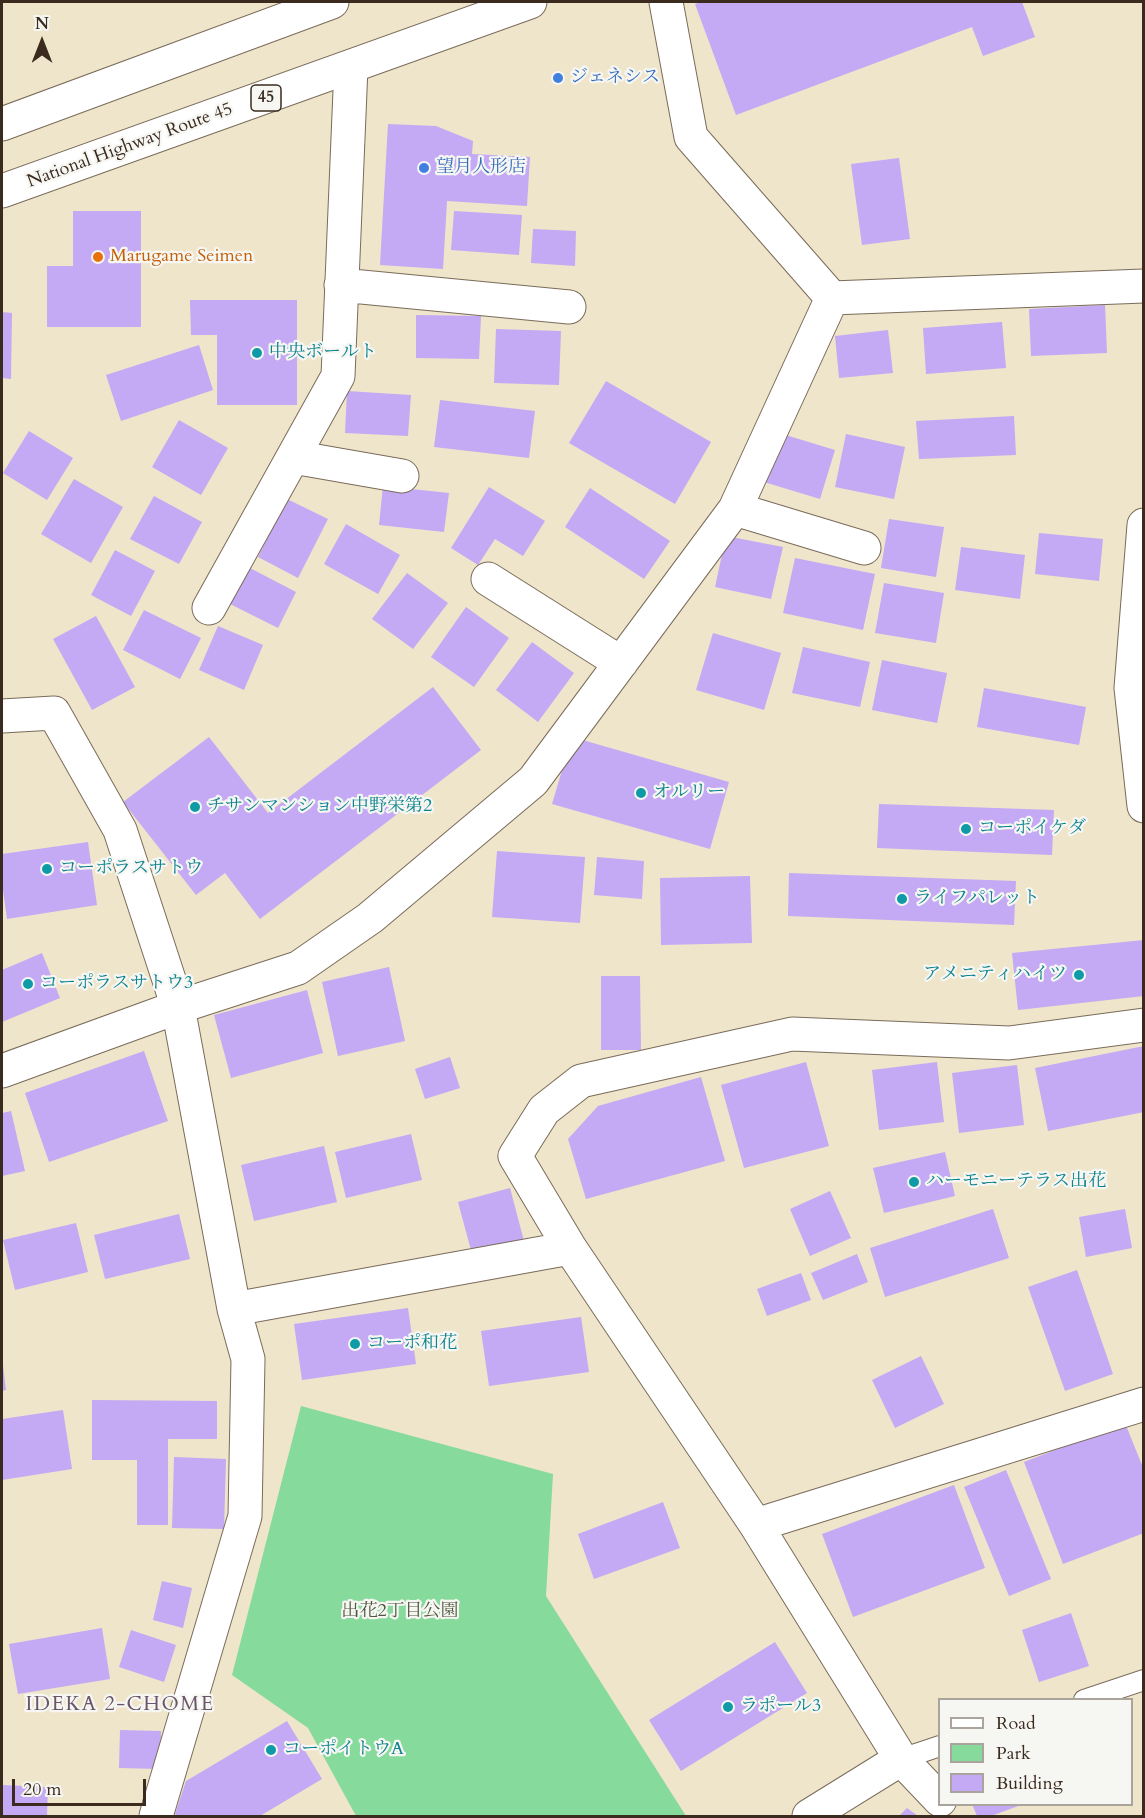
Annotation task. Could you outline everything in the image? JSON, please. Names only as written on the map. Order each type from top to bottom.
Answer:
[{"type":"main road","points":[[2,124],[332,2]]},
{"type":"main road","name":"National Highway Route 45","points":[[2,191],[530,2]]},
{"type":"main road","points":[[666,2],[692,137],[832,298]]},
{"type":"main road","points":[[209,608],[338,376],[351,67]]},
{"type":"main road","points":[[341,285],[569,307]]},
{"type":"main road","points":[[832,298],[1143,286]]},
{"type":"main road","points":[[2,1071],[298,968],[370,918],[533,781],[735,509],[832,298]]},
{"type":"main road","points":[[293,457],[402,476]]},
{"type":"main road","points":[[735,509],[864,548]]},
{"type":"main road","points":[[1143,525],[1137,688],[1143,806]]},
{"type":"main road","points":[[488,579],[621,663]]},
{"type":"main road","points":[[2,716],[54,713],[120,830],[178,1008],[234,1309],[248,1359],[245,1516],[156,1816]]},
{"type":"main road","points":[[938,1799],[901,1759],[756,1525],[570,1248],[515,1156],[544,1110],[581,1081],[792,1034],[1009,1043],[1143,1025]]},
{"type":"main road","points":[[234,1309],[570,1248]]},
{"type":"main road","points":[[756,1525],[1143,1404]]},
{"type":"main road","points":[[809,1816],[901,1759]]},
{"type":"lane","points":[[1090,1698],[1143,1680]]},
{"type":"lane","points":[[901,1759],[938,1746]]},
{"type":"green space","name":"出花2丁目公園","points":[[301,1406],[553,1474],[546,1596],[686,1816],[356,1816],[308,1728],[232,1675]]},
{"type":"building","points":[[701,2],[1022,2],[1035,37],[983,56],[972,27],[736,115],[695,4]]},
{"type":"building","points":[[388,124],[436,126],[473,141],[472,154],[530,157],[527,206],[447,201],[443,269],[380,265]]},
{"type":"building","points":[[899,158],[910,239],[862,245],[851,164]]},
{"type":"building","points":[[73,211],[141,211],[141,327],[47,327],[47,266],[73,266]]},
{"type":"building","points":[[454,211],[522,215],[519,255],[451,250]]},
{"type":"building","points":[[533,229],[576,231],[575,266],[531,263]]},
{"type":"building","name":"中央ボールト","points":[[190,300],[297,300],[297,405],[217,405],[217,335],[191,335]]},
{"type":"building","points":[[1105,305],[1107,353],[1031,356],[1029,309]]},
{"type":"building","points":[[2,312],[12,313],[11,379],[2,378]]},
{"type":"building","points":[[416,315],[481,316],[479,359],[416,358]]},
{"type":"building","points":[[1002,322],[1006,368],[926,374],[923,328]]},
{"type":"building","points":[[496,329],[561,331],[559,385],[494,383]]},
{"type":"building","points":[[888,330],[893,373],[839,378],[835,336]]},
{"type":"building","points":[[199,345],[213,390],[121,421],[106,375]]},
{"type":"building","points":[[606,381],[711,442],[675,504],[569,443]]},
{"type":"building","points":[[347,391],[411,395],[408,436],[345,433]]},
{"type":"building","points":[[440,400],[535,411],[529,458],[434,447]]},
{"type":"building","points":[[1014,416],[1016,455],[919,459],[916,421]]},
{"type":"building","points":[[179,420],[228,448],[201,495],[152,467]]},
{"type":"building","points":[[29,431],[73,458],[47,500],[3,473]]},
{"type":"building","points":[[779,433],[835,450],[820,499],[764,482]]},
{"type":"building","points":[[846,434],[905,447],[894,499],[835,487]]},
{"type":"building","points":[[74,479],[123,507],[91,563],[41,534]]},
{"type":"building","points":[[383,486],[449,493],[444,532],[379,525]]},
{"type":"building","points":[[489,487],[545,521],[523,556],[495,539],[478,565],[451,548]]},
{"type":"building","points":[[590,488],[670,541],[644,579],[565,527]]},
{"type":"building","points":[[154,496],[202,522],[179,564],[130,539]]},
{"type":"building","points":[[287,499],[328,519],[298,578],[258,557]]},
{"type":"building","points":[[889,519],[944,527],[936,577],[881,568]]},
{"type":"building","points":[[346,524],[400,555],[378,594],[324,564]]},
{"type":"building","points":[[1039,533],[1103,539],[1099,581],[1035,574]]},
{"type":"building","points":[[726,536],[783,547],[771,599],[715,587]]},
{"type":"building","points":[[961,547],[1025,555],[1020,599],[955,590]]},
{"type":"building","points":[[115,550],[155,571],[131,616],[91,595]]},
{"type":"building","points":[[795,558],[875,574],[863,630],[783,613]]},
{"type":"building","points":[[248,567],[296,592],[278,628],[230,604]]},
{"type":"building","points":[[407,573],[448,603],[413,649],[372,619]]},
{"type":"building","points":[[884,583],[944,593],[936,643],[875,633]]},
{"type":"building","points":[[466,607],[509,638],[474,687],[431,657]]},
{"type":"building","points":[[144,610],[201,638],[180,679],[123,650]]},
{"type":"building","points":[[96,616],[135,687],[92,710],[53,639]]},
{"type":"building","points":[[218,626],[263,645],[244,690],[199,670]]},
{"type":"building","points":[[713,633],[781,653],[764,710],[696,690]]},
{"type":"building","points":[[532,642],[574,673],[538,722],[496,690]]},
{"type":"building","points":[[803,647],[870,662],[860,707],[792,693]]},
{"type":"building","points":[[882,660],[947,673],[937,723],[872,710]]},
{"type":"building","name":"チサンマンション中野栄第2","points":[[433,687],[481,750],[260,919],[225,873],[196,895],[123,802],[209,737],[268,813]]},
{"type":"building","points":[[984,688],[1086,707],[1079,745],[977,727]]},
{"type":"building","name":"オルリー","points":[[572,737],[729,782],[710,849],[552,804]]},
{"type":"building","name":"コーポイケダ","points":[[879,804],[1054,810],[1052,855],[877,848]]},
{"type":"building","name":"コーポラスサトウ","points":[[88,842],[97,905],[7,919],[2,883],[2,854]]},
{"type":"building","points":[[497,851],[585,857],[580,923],[492,917]]},
{"type":"building","points":[[597,857],[644,861],[642,899],[594,895]]},
{"type":"building","name":"ライフパレット","points":[[789,873],[1016,881],[1014,925],[788,916]]},
{"type":"building","points":[[750,876],[752,943],[661,945],[660,878]]},
{"type":"building","name":"アメニティハイツ","points":[[1144,940],[1144,996],[1018,1010],[1012,953]]},
{"type":"building","name":"コーポラスサトウ3","points":[[42,953],[60,998],[2,1022],[2,970]]},
{"type":"building","points":[[389,967],[405,1041],[338,1056],[322,982]]},
{"type":"building","points":[[601,976],[640,976],[641,1050],[601,1050]]},
{"type":"building","points":[[307,990],[323,1053],[231,1078],[214,1015]]},
{"type":"building","points":[[1144,1046],[1144,1112],[1048,1131],[1035,1068]]},
{"type":"building","points":[[144,1051],[168,1121],[49,1162],[25,1093]]},
{"type":"building","points":[[450,1057],[460,1088],[425,1099],[415,1069]]},
{"type":"building","points":[[806,1062],[829,1146],[744,1168],[721,1085]]},
{"type":"building","points":[[937,1062],[944,1122],[879,1130],[872,1070]]},
{"type":"building","points":[[1017,1065],[1024,1125],[959,1133],[952,1073]]},
{"type":"building","points":[[701,1077],[725,1161],[586,1199],[568,1139],[598,1106]]},
{"type":"building","points":[[11,1111],[25,1171],[2,1176],[2,1113]]},
{"type":"building","points":[[411,1134],[422,1180],[346,1198],[335,1152]]},
{"type":"building","points":[[324,1146],[337,1202],[254,1221],[241,1165]]},
{"type":"building","name":"ハーモニーテラス出花","points":[[945,1152],[955,1196],[884,1213],[873,1168]]},
{"type":"building","points":[[510,1188],[524,1241],[472,1254],[458,1202]]},
{"type":"building","points":[[830,1191],[851,1238],[810,1256],[790,1209]]},
{"type":"building","points":[[993,1209],[1009,1258],[885,1297],[870,1248]]},
{"type":"building","points":[[1125,1209],[1132,1248],[1086,1257],[1079,1217]]},
{"type":"building","points":[[179,1214],[190,1259],[105,1279],[94,1235]]},
{"type":"building","points":[[76,1223],[88,1272],[15,1290],[3,1240]]},
{"type":"building","points":[[857,1254],[868,1282],[823,1300],[811,1273]]},
{"type":"building","points":[[1077,1270],[1113,1374],[1065,1391],[1028,1287]]},
{"type":"building","points":[[801,1273],[811,1300],[767,1316],[757,1289]]},
{"type":"building","name":"コーポ和花","points":[[408,1308],[416,1364],[302,1380],[294,1324]]},
{"type":"building","points":[[581,1317],[589,1372],[489,1386],[481,1331]]},
{"type":"building","points":[[921,1356],[944,1404],[895,1428],[872,1380]]},
{"type":"building","points":[[2,1357],[6,1390],[2,1391]]},
{"type":"building","points":[[92,1400],[217,1401],[217,1439],[168,1439],[168,1525],[137,1525],[137,1460],[92,1460]]},
{"type":"building","points":[[63,1410],[72,1469],[2,1480],[2,1419]]},
{"type":"building","points":[[1125,1423],[1144,1470],[1144,1533],[1063,1564],[1024,1462]]},
{"type":"building","points":[[174,1457],[226,1459],[224,1529],[172,1528]]},
{"type":"building","points":[[1006,1470],[1051,1579],[1009,1596],[964,1487]]},
{"type":"building","points":[[954,1485],[985,1568],[853,1617],[822,1534]]},
{"type":"building","points":[[663,1502],[680,1548],[594,1579],[578,1534]]},
{"type":"building","points":[[162,1581],[192,1588],[183,1628],[153,1620]]},
{"type":"building","points":[[1071,1613],[1089,1666],[1039,1682],[1022,1630]]},
{"type":"building","points":[[102,1628],[110,1679],[18,1694],[9,1644]]},
{"type":"building","points":[[131,1630],[176,1645],[164,1682],[119,1667]]},
{"type":"building","name":"ラポール3","points":[[775,1642],[807,1693],[681,1771],[649,1720]]},
{"type":"building","name":"コーポイトウA","points":[[287,1721],[322,1779],[260,1816],[177,1816],[175,1814],[186,1781]]},
{"type":"building","points":[[120,1730],[161,1731],[160,1769],[119,1768]]},
{"type":"building","points":[[2,1785],[48,1787],[47,1816],[2,1816]]},
{"type":"building","points":[[973,1806],[1018,1806],[991,1816],[977,1816]]},
{"type":"building","points":[[907,1808],[918,1816],[899,1816]]},
{"type":"place","name":"ジェネシス","points":[[558,78]]},
{"type":"place","name":"望月人形店","points":[[424,168]]},
{"type":"place","name":"Marugame Seimen","points":[[98,257]]},
{"type":"place","name":"中央ボールト","points":[[257,353]]},
{"type":"place","name":"オルリー","points":[[641,793]]},
{"type":"place","name":"チサンマンション中野栄第2","points":[[195,807]]},
{"type":"place","name":"コーポイケダ","points":[[966,829]]},
{"type":"place","name":"コーポラスサトウ","points":[[47,869]]},
{"type":"place","name":"ライフパレット","points":[[902,899]]},
{"type":"place","name":"アメニティハイツ","points":[[1079,975]]},
{"type":"place","name":"コーポラスサトウ3","points":[[28,984]]},
{"type":"place","name":"ハーモニーテラス出花","points":[[914,1182]]},
{"type":"place","name":"コーポ和花","points":[[355,1344]]},
{"type":"place","name":"ラポール3","points":[[728,1707]]},
{"type":"place","name":"コーポイトウA","points":[[271,1750]]},
{"type":"district","name":"IDEKA 2-CHOME","points":[[120,1705]]}]
